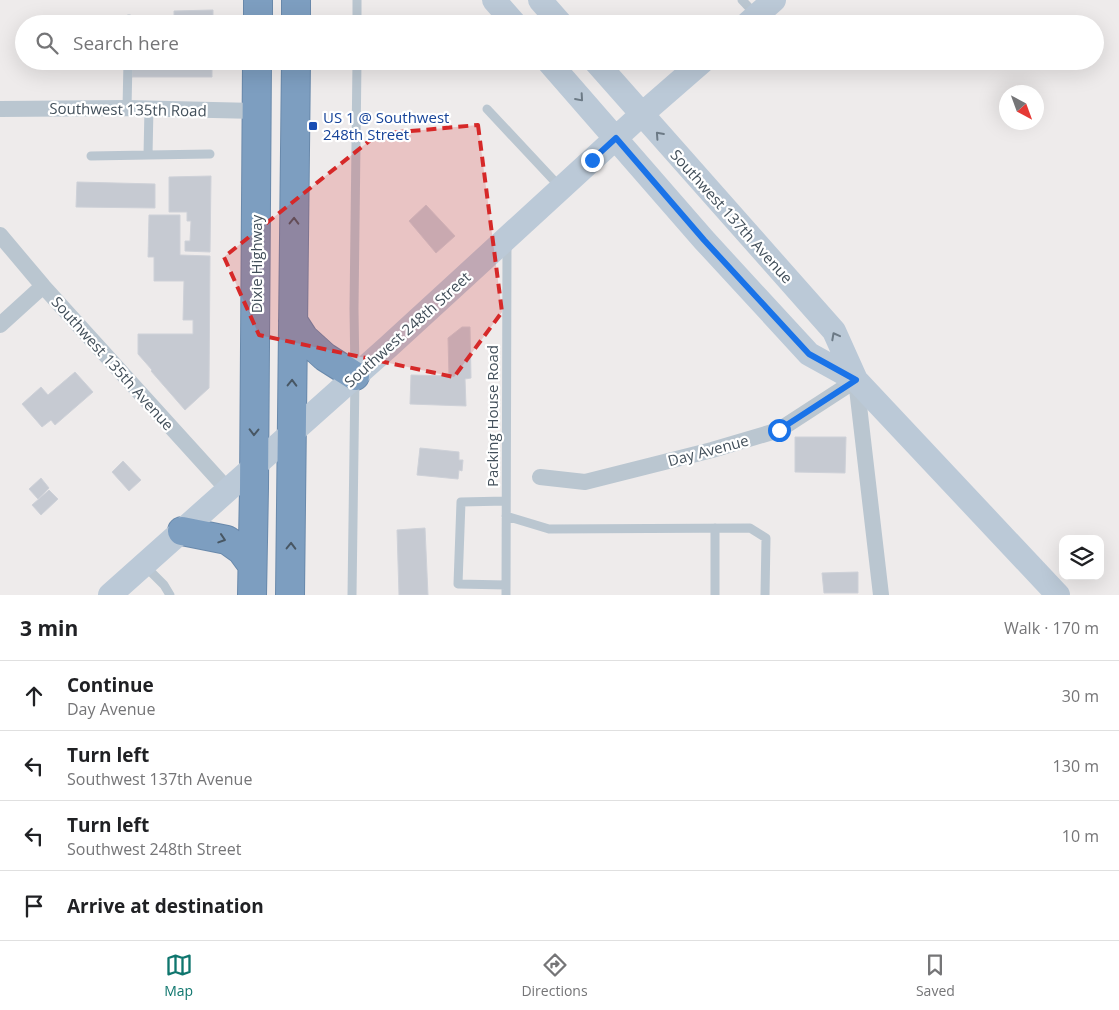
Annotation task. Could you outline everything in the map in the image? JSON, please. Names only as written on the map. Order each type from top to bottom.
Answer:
[{"type":"highway","points":[[258,0],[258,15]]},
{"type":"highway","points":[[296,0],[296,15]]},
{"type":"highway","name":"Dixie Highway","points":[[252,595],[257,70]]},
{"type":"highway","points":[[290,595],[296,70]]},
{"type":"highway","points":[[293,321],[304,338],[325,357],[355,376]]},
{"type":"highway","points":[[182,531],[227,540],[241,550],[252,564]]},
{"type":"main road","points":[[494,0],[506,15]]},
{"type":"main road","points":[[540,0],[553,15]]},
{"type":"main road","points":[[748,13],[774,0]]},
{"type":"main road","name":"Southwest 137th Avenue","points":[[556,70],[704,240],[809,354],[856,380],[1058,595]]},
{"type":"main road","name":"Southwest 137th Avenue","points":[[603,70],[834,331],[856,380]]},
{"type":"main road","name":"Southwest 248th Street","points":[[110,595],[693,70]]},
{"type":"street","name":"Southwest 135th Road","points":[[0,109],[149,108],[257,112]]},
{"type":"street","name":"Southwest 135th Avenue","points":[[0,236],[228,490]]},
{"type":"street","points":[[0,325],[43,286]]},
{"type":"street","name":"Day Avenue","points":[[540,477],[585,482],[712,450],[779,430],[856,380]]},
{"type":"street","points":[[856,380],[881,595]]},
{"type":"lane","points":[[357,0],[357,15]]},
{"type":"lane","points":[[127,108],[128,70]]},
{"type":"lane","points":[[352,595],[357,70]]},
{"type":"lane","points":[[148,155],[149,108]]},
{"type":"lane","points":[[487,109],[562,188]]},
{"type":"lane","points":[[90,156],[210,154]]},
{"type":"lane","name":"Packing House Road","points":[[506,595],[507,238]]},
{"type":"lane","points":[[506,501],[461,502],[458,584],[506,585]]},
{"type":"lane","points":[[506,516],[549,529],[750,528],[766,538],[765,595]]},
{"type":"lane","points":[[714,595],[715,528]]},
{"type":"lane","points":[[144,565],[164,585],[170,595]]},
{"type":"highlighted area","points":[[478,125],[502,312],[454,377],[259,335],[224,257],[378,134]]},
{"type":"building","points":[[213,10],[213,15],[174,15],[174,11]]},
{"type":"building","points":[[132,70],[212,70],[212,77],[132,77]]},
{"type":"building","points":[[211,176],[210,252],[185,251],[185,241],[190,241],[191,221],[187,221],[187,212],[169,212],[169,177]]},
{"type":"building","points":[[77,182],[155,184],[155,208],[76,207]]},
{"type":"building","points":[[426,205],[455,236],[436,253],[409,221]]},
{"type":"building","points":[[149,215],[180,215],[180,255],[210,256],[209,388],[185,410],[138,354],[138,334],[193,334],[193,320],[183,320],[184,281],[154,281],[154,257],[148,257]]},
{"type":"building","points":[[462,327],[470,327],[471,378],[465,379],[466,406],[410,404],[411,375],[449,376],[448,338]]},
{"type":"building","points":[[75,372],[93,392],[55,425],[51,420],[42,427],[22,404],[41,387],[48,395]]},
{"type":"building","points":[[795,437],[846,437],[845,473],[795,472]]},
{"type":"building","points":[[420,448],[459,452],[459,460],[463,460],[462,471],[459,470],[458,479],[417,475]]},
{"type":"building","points":[[123,461],[141,480],[129,491],[112,472]]},
{"type":"building","points":[[41,478],[49,488],[38,499],[29,489]]},
{"type":"building","points":[[49,490],[58,499],[41,515],[32,505]]},
{"type":"building","points":[[425,528],[428,595],[399,595],[397,530]]},
{"type":"building","points":[[858,572],[858,593],[824,593],[822,573]]},
{"type":"place","name":"US 1 @ Southwest 248th Street","points":[[313,126]]},
{"type":"route","points":[[592,160],[616,138],[704,240],[809,354],[856,380],[779,430]]}]
